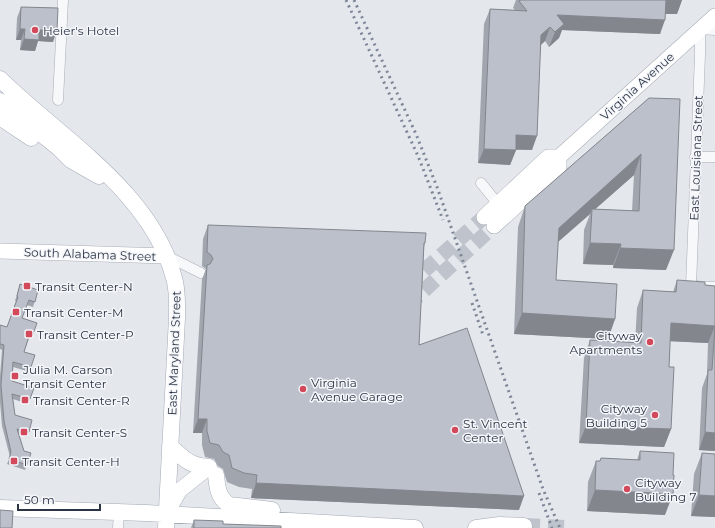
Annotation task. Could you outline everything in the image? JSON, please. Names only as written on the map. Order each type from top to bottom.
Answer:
[{"type":"main road","name":"East Maryland Street","points":[[0,79],[124,191],[154,231],[167,256],[175,279],[177,305],[166,521]]},
{"type":"main road","points":[[0,101],[59,148],[71,160]]},
{"type":"main road","points":[[0,117],[55,154],[71,160],[124,191]]},
{"type":"main road","points":[[170,446],[189,463],[212,471],[219,493],[224,502],[229,506],[279,510],[327,520],[338,524]]},
{"type":"main road","points":[[0,508],[119,520],[292,525],[308,522],[415,528]]},
{"type":"main road","points":[[476,528],[500,525],[524,526]]},
{"type":"street","points":[[58,100],[63,0]]},
{"type":"street","name":"Virginia Avenue","points":[[559,157],[559,167],[489,222],[498,204],[548,157],[559,157],[708,30],[715,16]]},
{"type":"street","name":"East Louisiana Street","points":[[708,30],[700,55],[690,286],[715,287]]},
{"type":"street","points":[[695,157],[715,157]]},
{"type":"street","points":[[481,183],[498,204]]},
{"type":"street","name":"South Alabama Street","points":[[0,251],[167,256],[201,273]]},
{"type":"street","points":[[166,521],[180,490],[212,471]]},
{"type":"building","points":[[666,0],[665,20],[557,15],[564,24],[555,32],[550,27],[541,35],[537,136],[516,135],[516,150],[484,149],[490,9],[527,11],[519,1]]},
{"type":"building","points":[[21,7],[58,8],[57,30],[39,30],[39,40],[24,39],[25,29],[20,29]]},
{"type":"building","points":[[649,98],[680,99],[674,250],[620,248],[621,244],[590,243],[592,209],[639,211],[641,154],[559,228],[556,280],[617,284],[615,319],[522,313],[525,206]]},
{"type":"building","name":"Virginia Avenue Garage","points":[[208,225],[426,233],[424,243],[419,345],[467,328],[524,496],[256,483],[257,475],[244,473],[232,468],[229,455],[223,452],[219,445],[210,443],[207,431],[207,419],[198,419],[207,265],[210,264],[213,259],[207,252]]},
{"type":"building","points":[[677,280],[705,282],[705,285],[715,286],[715,326],[671,323],[669,367],[674,367],[671,429],[586,426],[590,340],[641,343],[643,290],[676,292]]},
{"type":"building","points":[[20,284],[38,290],[35,302],[29,300],[22,318],[37,323],[33,334],[30,333],[24,352],[35,355],[31,367],[13,362],[12,381],[34,388],[30,399],[12,394],[15,415],[32,420],[29,432],[17,429],[24,451],[31,453],[27,465],[9,459],[11,452],[4,421],[1,385],[4,345],[0,344],[0,325],[7,327],[18,297]]},
{"type":"building","points":[[715,326],[715,433],[705,432],[708,370],[712,370]]},
{"type":"building","points":[[640,451],[674,453],[673,494],[595,490],[596,461],[600,461],[601,458],[640,460]]},
{"type":"building","points":[[702,453],[715,454],[715,496],[699,495]]},
{"type":"building","points":[[0,510],[13,511],[12,528],[0,528]]},
{"type":"building","points":[[194,520],[223,521],[223,524],[281,526],[281,528],[194,528]]},
{"type":"tunnel","points":[[407,286],[484,217]]},
{"type":"tunnel","points":[[407,306],[494,226]]},
{"type":"tunnel","points":[[524,526],[565,528]]},
{"type":"railway","points":[[346,0],[418,156],[443,220]]},
{"type":"railway","points":[[354,0],[416,134],[437,187],[543,489],[560,528]]},
{"type":"railway","points":[[472,303],[483,335]]},
{"type":"railway","points":[[539,493],[552,528]]},
{"type":"place","name":"Heier's Hotel","points":[[35,30]]},
{"type":"place","name":"Transit Center-N","points":[[27,286]]},
{"type":"place","name":"Transit Center-M","points":[[16,312]]},
{"type":"place","name":"Transit Center-P","points":[[29,334]]},
{"type":"place","name":"Cityway Apartments","points":[[650,342]]},
{"type":"place","name":"Julia M. Carson Transit Center","points":[[15,376]]},
{"type":"place","name":"Virginia Avenue Garage","points":[[303,389]]},
{"type":"place","name":"Transit Center-R","points":[[25,400]]},
{"type":"place","name":"Cityway Building 5","points":[[655,415]]},
{"type":"place","name":"St. Vincent Center","points":[[455,430]]},
{"type":"place","name":"Transit Center-S","points":[[24,432]]},
{"type":"place","name":"Transit Center-H","points":[[14,461]]},
{"type":"place","name":"Cityway Building 7","points":[[627,489]]}]
